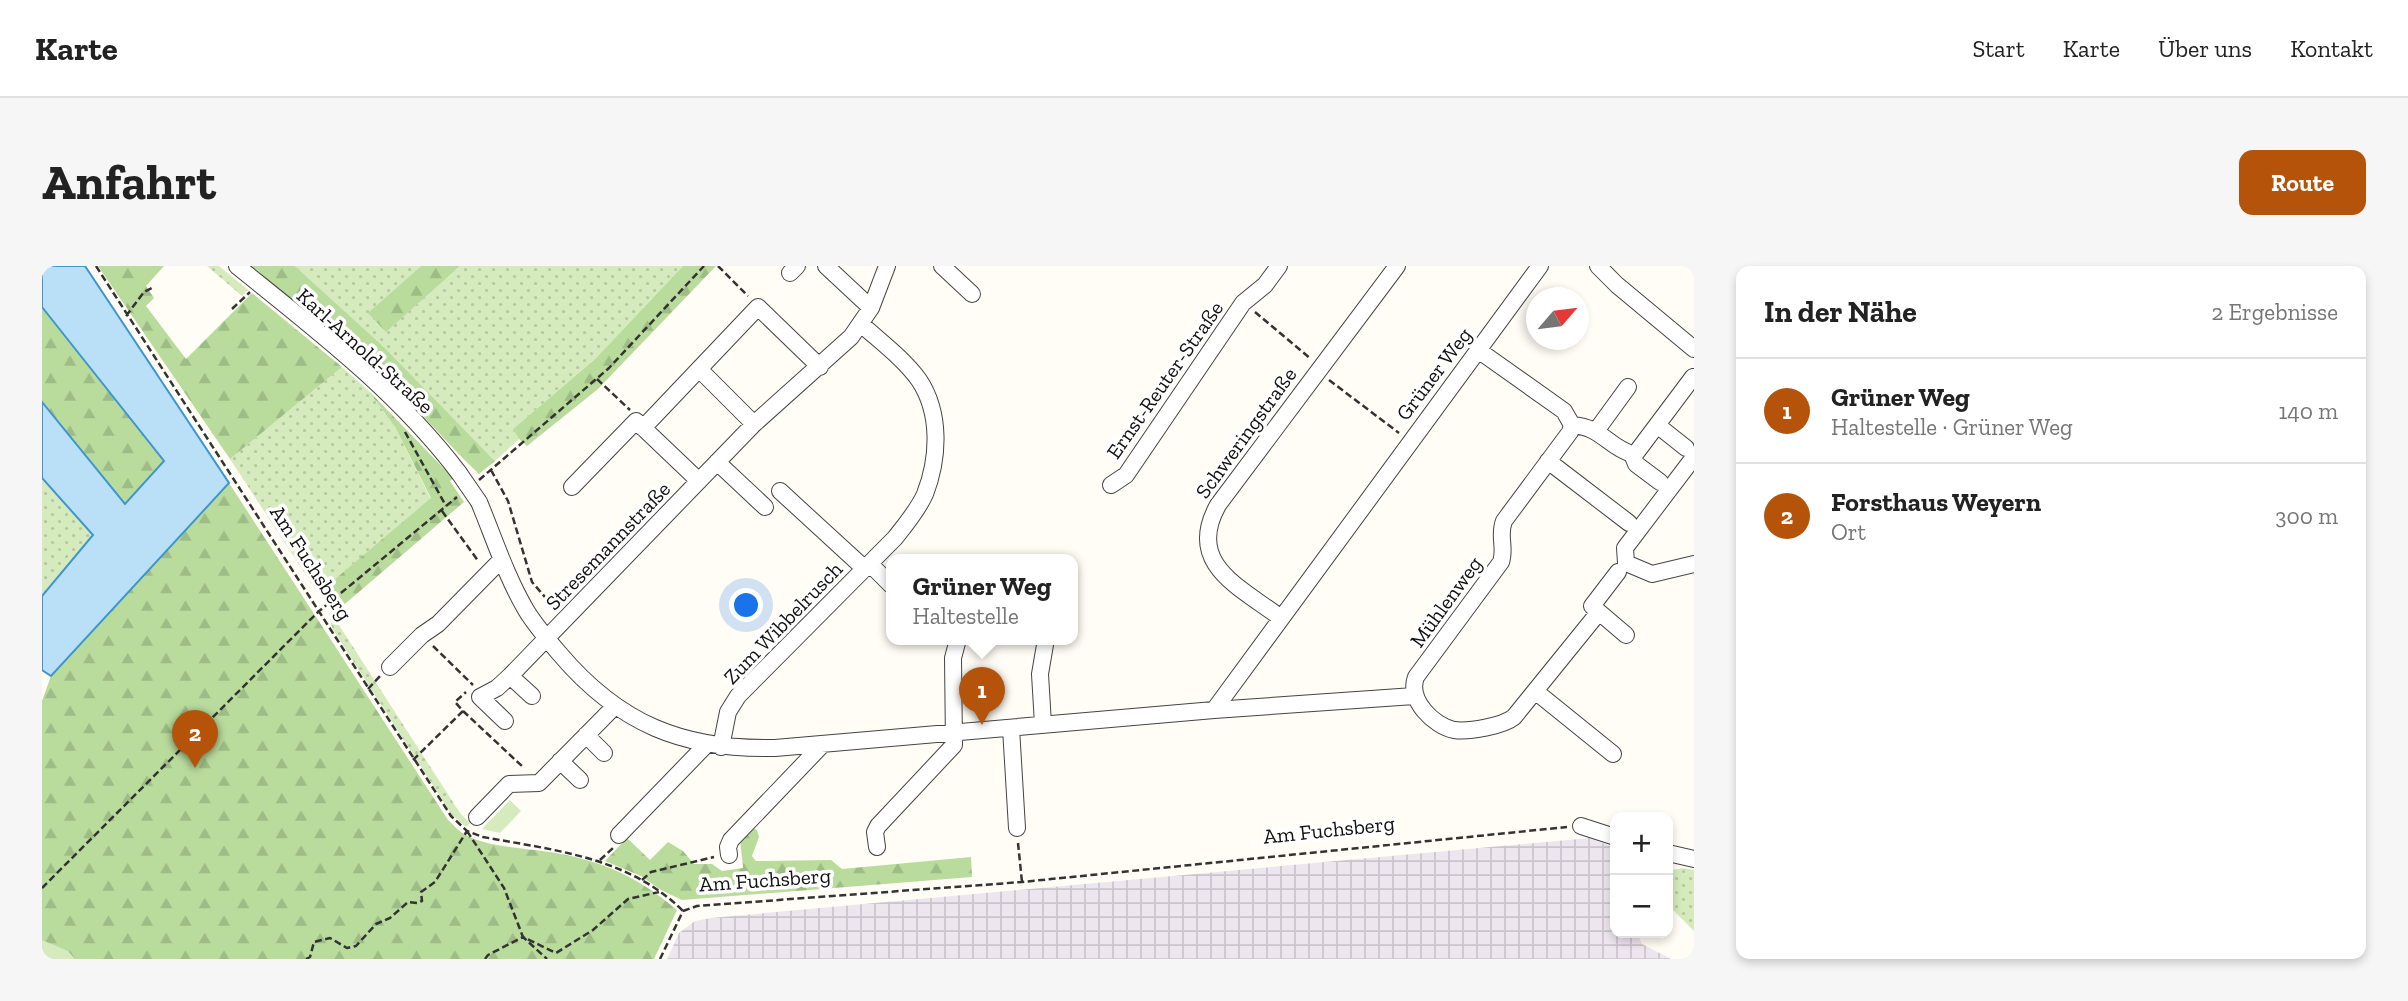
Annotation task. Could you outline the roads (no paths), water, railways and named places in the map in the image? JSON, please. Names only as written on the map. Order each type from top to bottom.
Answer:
[{"type":"street","name":"Karl-Arnold-Straße","points":[[237,266],[339,350],[389,396],[459,473],[479,502],[501,560]]},
{"type":"street","points":[[825,266],[871,308]]},
{"type":"street","name":"Stresemannstraße","points":[[547,639],[754,424],[820,367],[861,324],[871,308],[887,266]]},
{"type":"street","points":[[942,266],[972,294]]},
{"type":"street","name":"Ernst-Reuter-Straße","points":[[1111,485],[1126,475],[1243,303],[1265,285],[1279,266]]},
{"type":"street","name":"Schweringstraße","points":[[1281,618],[1220,572],[1207,547],[1209,521],[1218,505],[1397,266]]},
{"type":"street","name":"Grüner Weg","points":[[1214,710],[1540,266]]},
{"type":"street","points":[[1598,266],[1688,345],[1694,327]]},
{"type":"street","points":[[572,487],[699,369],[758,307],[820,367]]},
{"type":"street","name":"Zum Wibbelrusch","points":[[714,746],[738,696],[895,538],[924,496],[935,454],[936,431],[928,397],[919,380],[905,364],[861,324]]},
{"type":"street","points":[[1478,350],[1564,411],[1572,425],[1585,426],[1596,431],[1623,451],[1632,454],[1636,453],[1691,385]]},
{"type":"street","points":[[699,369],[754,424]]},
{"type":"street","points":[[1596,431],[1628,387]]},
{"type":"street","name":"Stresemannstraße","points":[[640,425],[699,481]]},
{"type":"street","name":"Mühlenweg","points":[[1414,696],[1413,684],[1416,677],[1501,562],[1501,529],[1504,521],[1570,432],[1572,425]]},
{"type":"street","points":[[1657,425],[1690,452],[1625,548],[1626,563],[1652,574],[1694,564]]},
{"type":"street","points":[[1632,454],[1636,464],[1660,482]]},
{"type":"street","points":[[1548,461],[1629,523]]},
{"type":"street","points":[[717,462],[765,508]]},
{"type":"street","name":"Zum Wibbelrusch","points":[[780,491],[886,581]]},
{"type":"street","points":[[388,669],[422,635],[438,624],[501,560],[527,612],[547,639],[586,681],[634,718],[676,737],[714,746],[764,748],[823,744],[1214,710],[1414,696],[1424,710],[1445,726],[1461,730],[1508,722],[1599,612]]},
{"type":"street","points":[[1618,572],[1592,606],[1626,635]]},
{"type":"street","points":[[505,721],[480,697],[497,688],[547,639]]},
{"type":"street","points":[[877,847],[875,832],[878,826],[954,745],[955,645]]},
{"type":"street","points":[[1043,724],[1040,674],[1045,645]]},
{"type":"street","points":[[510,676],[532,696]]},
{"type":"street","points":[[1535,691],[1613,754]]},
{"type":"street","points":[[477,817],[509,784],[539,783],[615,706]]},
{"type":"street","points":[[1011,728],[1017,828]]},
{"type":"street","points":[[586,735],[604,753]]},
{"type":"street","points":[[729,855],[731,840],[823,744]]},
{"type":"street","points":[[619,835],[714,746]]},
{"type":"street","points":[[560,761],[580,780]]},
{"type":"street","points":[[1581,826],[1610,835]]},
{"type":"street","points":[[1673,853],[1694,859]]},
{"type":"water","points":[[42,266],[85,266],[229,483],[51,676],[42,670],[42,596],[93,535],[42,478],[42,402],[125,504],[164,461],[42,307]]},
{"type":"place","name":"Grüner Weg","points":[[982,725]]},
{"type":"place","name":"Forsthaus Weyern","points":[[195,768]]}]
